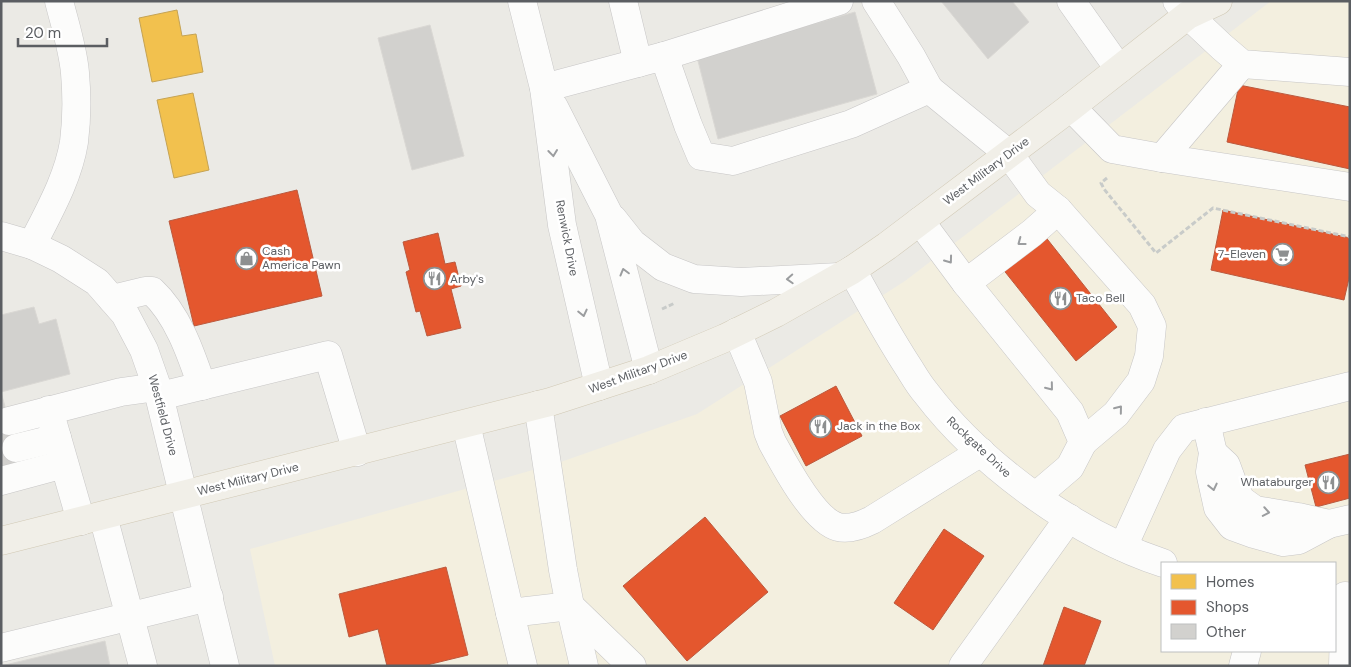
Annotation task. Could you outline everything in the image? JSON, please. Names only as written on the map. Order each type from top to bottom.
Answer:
[{"type":"main road","name":"West Military Drive","points":[[1,541],[538,405],[649,370],[737,332],[776,313],[888,246],[1119,69],[1187,6],[1218,1]]},
{"type":"street","points":[[32,245],[52,206],[74,143],[77,106],[75,71],[59,1]]},
{"type":"street","name":"Renwick Drive","points":[[522,1],[544,88],[562,225],[600,386]]},
{"type":"street","points":[[623,1],[651,60],[688,125],[701,156],[733,161],[851,124],[929,89]]},
{"type":"street","points":[[544,88],[651,60],[839,1]]},
{"type":"street","points":[[876,1],[911,56],[929,89],[1009,154],[1038,194],[1058,210],[1142,305],[1152,326],[1149,356],[1141,381],[1116,414],[1083,442],[1070,467],[1036,496]]},
{"type":"street","points":[[1071,1],[1119,69]]},
{"type":"street","points":[[1187,6],[1222,47],[1242,64],[1350,72]]},
{"type":"street","points":[[1162,158],[1242,64]]},
{"type":"street","name":"Renwick Drive","points":[[544,88],[609,215],[632,243],[663,268],[694,279],[741,282],[845,273]]},
{"type":"street","points":[[1071,106],[1112,149],[1350,187]]},
{"type":"street","points":[[966,283],[1032,233],[1058,210]]},
{"type":"street","name":"Renwick Drive","points":[[609,215],[649,370]]},
{"type":"street","points":[[920,221],[966,283],[1070,412],[1083,442]]},
{"type":"street","name":"Westfield Drive","points":[[1,236],[32,245],[60,259],[96,282],[125,314],[144,350],[158,392],[225,666]]},
{"type":"street","name":"Rockgate Drive","points":[[845,273],[925,393],[963,436],[1006,474],[1052,508],[1102,537],[1161,562]]},
{"type":"street","points":[[112,299],[145,291],[152,291],[159,297],[173,318],[190,351],[202,386]]},
{"type":"street","points":[[737,332],[758,382],[768,432],[772,442],[808,501],[818,514],[837,527],[854,527],[872,520],[981,452]]},
{"type":"street","points":[[9,421],[120,392],[158,392],[202,386],[328,355],[357,452]]},
{"type":"street","points":[[1123,547],[1167,450],[1184,428],[1350,386]]},
{"type":"street","points":[[538,405],[563,570],[584,666]]},
{"type":"street","points":[[50,410],[64,464],[92,519],[130,615],[143,666]]},
{"type":"street","points":[[1206,422],[1213,453],[1210,472],[1218,508],[1232,526],[1283,542],[1299,540],[1339,521]]},
{"type":"street","points":[[466,424],[523,666]]},
{"type":"street","points":[[16,448],[57,438]]},
{"type":"street","points":[[1,481],[64,464]]},
{"type":"street","points":[[963,666],[1070,518]]},
{"type":"street","points":[[1343,596],[1343,666]]},
{"type":"street","points":[[1,648],[209,597]]},
{"type":"street","points":[[510,612],[570,606],[632,666]]},
{"type":"street","points":[[1243,666],[1247,652]]},
{"type":"path","points":[[1107,178],[1101,183],[1104,189],[1156,253],[1213,208],[1350,237]]},
{"type":"shaded area","points":[[1271,1],[1350,1],[1350,666],[275,666],[250,549],[558,463],[697,414],[905,281]]},
{"type":"building: Homes","points":[[177,10],[182,36],[196,34],[203,72],[152,82],[139,18]]},
{"type":"building: Homes","points":[[193,93],[209,170],[174,178],[157,100]]},
{"type":"building: Shops","points":[[1239,85],[1350,107],[1350,169],[1227,142]]},
{"type":"building: Shops","name":"Cash America Pawn","points":[[297,190],[322,296],[194,326],[169,221]]},
{"type":"building: Shops","name":"7-Eleven","points":[[1223,210],[1350,238],[1350,274],[1344,300],[1211,270]]},
{"type":"building: Shops","name":"Arby's","points":[[438,233],[445,264],[455,262],[461,286],[451,289],[461,328],[427,336],[420,311],[416,312],[406,272],[410,270],[403,242]]},
{"type":"building: Shops","name":"Taco Bell","points":[[1044,235],[1117,327],[1076,361],[1002,268]]},
{"type":"building: Shops","name":"Jack in the Box","points":[[836,386],[862,436],[806,466],[780,416]]},
{"type":"building: Shops","name":"Whataburger","points":[[1350,454],[1350,498],[1316,507],[1305,465]]},
{"type":"building: Shops","points":[[705,517],[768,592],[687,661],[623,586]]},
{"type":"building: Shops","points":[[944,529],[984,556],[933,630],[894,603]]},
{"type":"building: Shops","points":[[446,567],[468,655],[423,666],[387,666],[378,629],[349,637],[339,594]]},
{"type":"building: Shops","points":[[1064,607],[1101,621],[1084,666],[1043,666]]},
{"type":"building: Other","points":[[941,1],[1012,1],[1029,22],[988,59]]},
{"type":"building: Other","points":[[855,12],[877,94],[718,139],[697,57]]},
{"type":"building: Other","points":[[430,25],[464,156],[412,170],[378,38]]},
{"type":"building: Other","points":[[34,307],[39,324],[56,319],[70,374],[1,392],[1,315]]},
{"type":"building: Other","points":[[1,392],[21,465],[1,470]]},
{"type":"building: Other","points":[[105,641],[110,666],[1,666]]},
{"type":"place","name":"7-Eleven","points":[[1282,254]]},
{"type":"place","name":"Cash America Pawn","points":[[246,258]]},
{"type":"place","name":"Arby's","points":[[434,279]]},
{"type":"place","name":"Taco Bell","points":[[1060,298]]},
{"type":"place","name":"Jack in the Box","points":[[821,426]]},
{"type":"place","name":"Whataburger","points":[[1329,482]]}]
